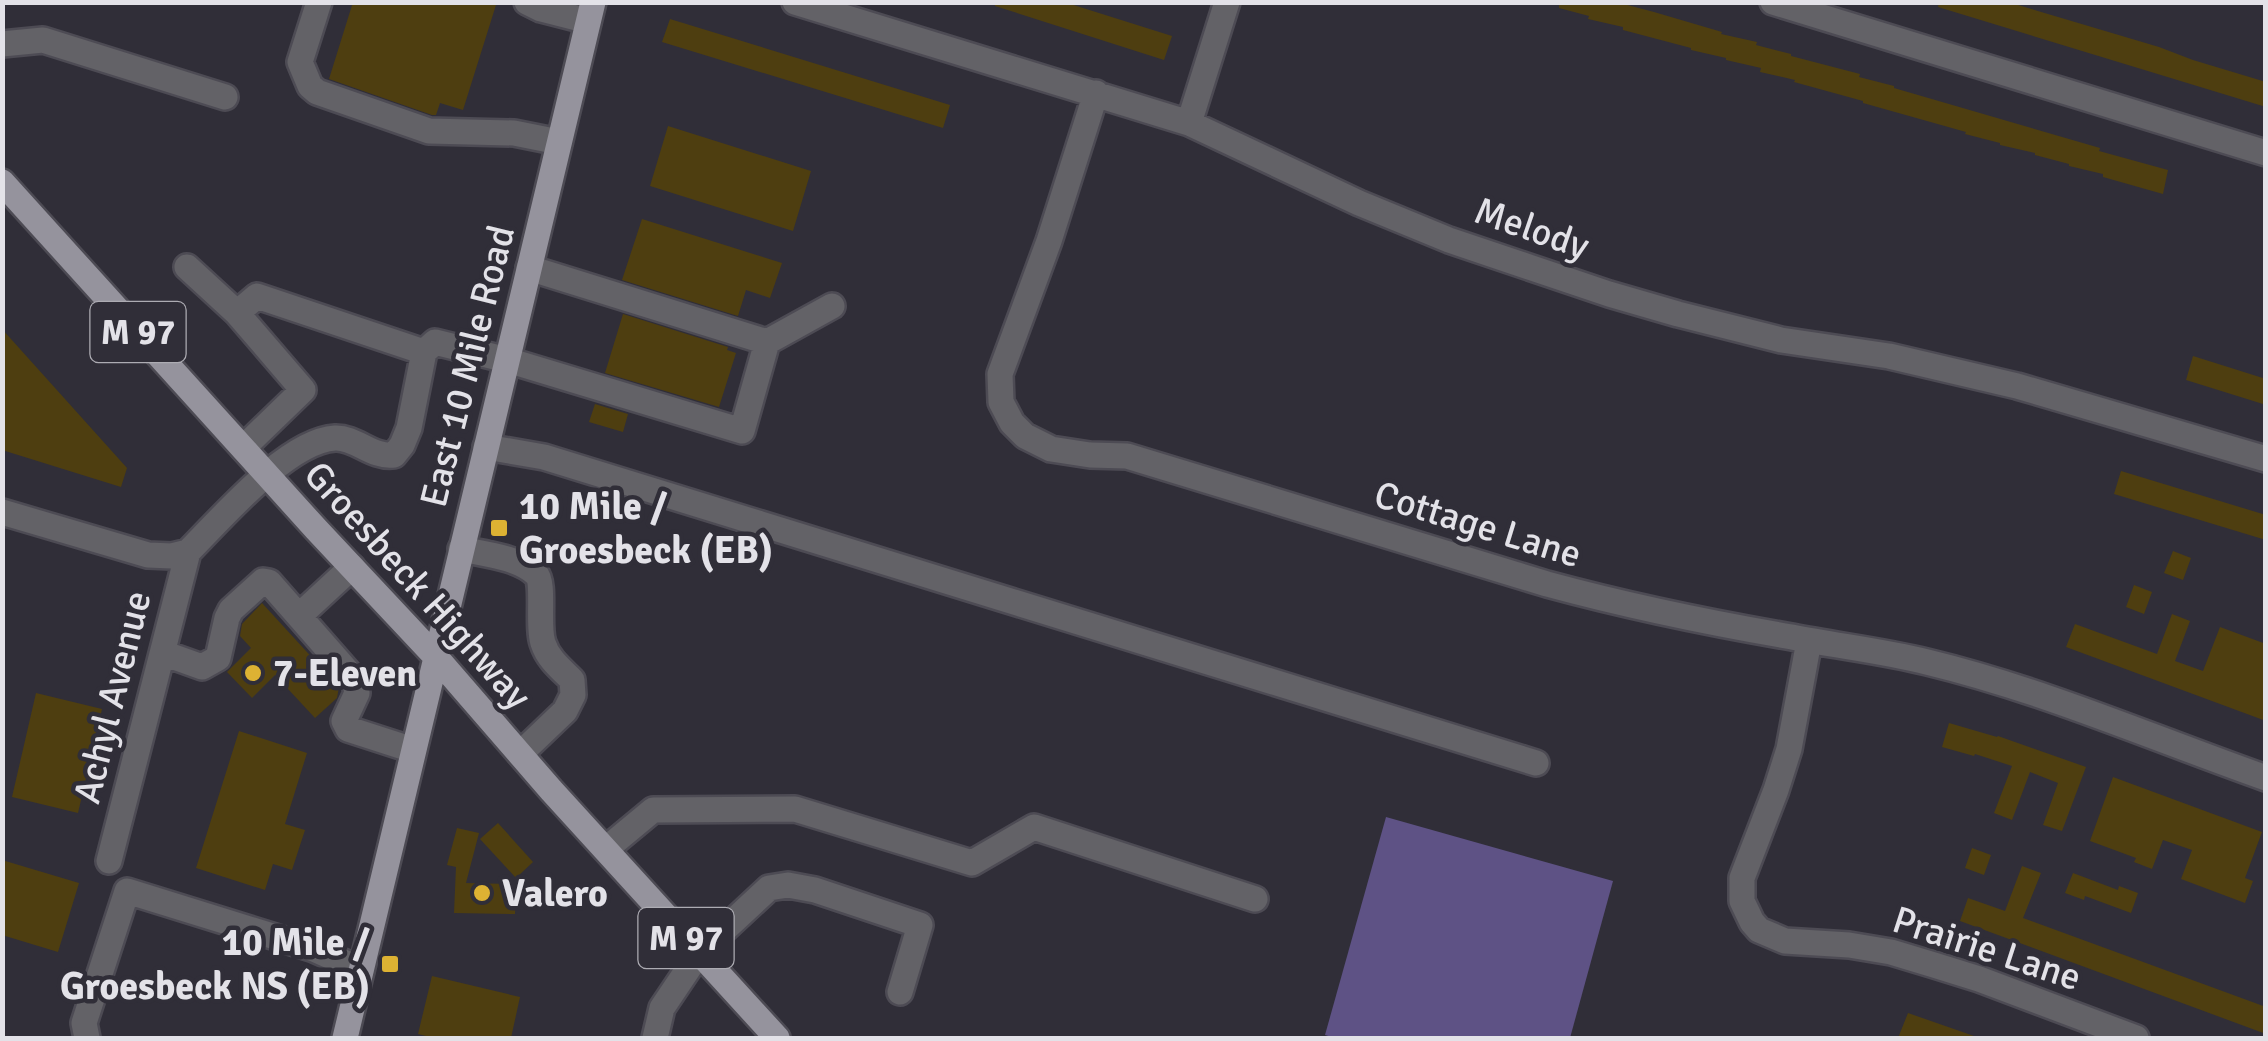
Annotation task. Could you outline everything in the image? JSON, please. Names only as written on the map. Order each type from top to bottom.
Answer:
[{"type":"main road","name":"East 10 Mile Road","points":[[344,1038],[590,12]]},
{"type":"main road","name":"Groesbeck Highway","points":[[2,182],[777,1038]]},
{"type":"street","points":[[318,2],[300,62],[310,86],[317,92],[430,131],[514,133],[559,142]]},
{"type":"street","points":[[527,2],[541,9],[590,12]]},
{"type":"street","name":"Melody","points":[[795,2],[1189,122],[1359,203],[1449,240],[1609,294],[1781,340],[1889,356],[2017,386],[2266,460]]},
{"type":"street","points":[[1189,122],[1227,2]]},
{"type":"street","points":[[1773,2],[2266,153]]},
{"type":"street","points":[[2,44],[43,40],[225,97]]},
{"type":"street","name":"Cottage Lane","points":[[1096,93],[1050,240],[1000,374],[1000,402],[1025,436],[1051,449],[1090,456],[1127,456],[1608,601],[1924,661],[2004,683],[2266,778]]},
{"type":"street","points":[[187,266],[303,390],[243,448]]},
{"type":"street","points":[[529,268],[767,342]]},
{"type":"street","points":[[236,314],[257,296],[424,352]]},
{"type":"street","points":[[2,512],[148,555],[188,552],[266,473],[313,444],[342,438],[386,456],[394,455],[409,428],[424,352],[435,342],[742,431],[767,342],[832,306]]},
{"type":"street","points":[[486,446],[544,457],[1536,763]]},
{"type":"street","points":[[461,549],[518,562],[535,573],[540,580],[539,628],[544,647],[551,660],[572,680],[573,695],[565,710],[520,754]]},
{"type":"street","name":"Achyl Avenue","points":[[109,860],[188,552]]},
{"type":"street","points":[[299,616],[352,567]]},
{"type":"street","points":[[162,653],[202,667],[218,658],[226,618],[263,581],[270,582],[354,680],[356,692],[344,721],[348,729],[413,750]]},
{"type":"street","name":"Prairie Lane","points":[[1809,640],[1789,749],[1742,878],[1742,902],[1752,922],[1759,930],[1785,942],[1877,950],[1934,965],[2136,1038]]},
{"type":"street","points":[[606,850],[653,810],[795,809],[972,863],[1034,827],[1255,899]]},
{"type":"street","points":[[655,1038],[662,1008],[699,953],[769,888],[788,885],[815,890],[920,925],[900,992]]},
{"type":"street","points":[[87,1038],[84,1023],[127,891],[304,946],[361,970]]},
{"type":"shaded area","points":[[1386,817],[1613,881],[1570,1038],[1325,1035]]},
{"type":"building","points":[[353,2],[496,5],[463,110],[440,103],[436,115],[432,115],[329,79]]},
{"type":"building","points":[[995,2],[1064,2],[1172,36],[1164,60],[995,6]]},
{"type":"building","points":[[1559,2],[1616,2],[1654,12],[2100,148],[2099,151],[2168,170],[2163,194],[1760,72],[1761,68],[1588,19],[1589,16],[1559,8]]},
{"type":"building","points":[[1939,2],[2008,2],[2159,47],[2266,82],[2266,107],[1938,7]]},
{"type":"building","points":[[670,19],[950,105],[943,128],[662,42]]},
{"type":"building","points":[[668,126],[811,171],[793,231],[650,186]]},
{"type":"building","points":[[642,219],[782,263],[770,298],[746,290],[738,316],[622,280]]},
{"type":"building","points":[[623,314],[728,347],[736,353],[719,407],[605,373]]},
{"type":"building","points":[[2,329],[127,468],[121,487],[2,450]]},
{"type":"building","points":[[2193,356],[2266,379],[2263,404],[2186,380]]},
{"type":"building","points":[[595,404],[628,414],[623,432],[589,422]]},
{"type":"building","points":[[2121,471],[2266,515],[2266,540],[2114,494]]},
{"type":"building","points":[[2173,551],[2191,558],[2183,580],[2164,573]]},
{"type":"building","points":[[2134,585],[2152,592],[2144,614],[2126,607]]},
{"type":"building","points":[[262,603],[339,687],[337,698],[315,718],[275,675],[252,698],[227,672],[251,648],[240,636],[242,624]]},
{"type":"building","points":[[2172,614],[2190,621],[2175,661],[2203,671],[2220,627],[2266,644],[2266,721],[2066,647],[2075,624],[2157,654]]},
{"type":"building","points":[[36,693],[102,709],[78,813],[12,797]]},
{"type":"building","points":[[1949,723],[2086,767],[2062,831],[2043,825],[2058,783],[2030,772],[2012,820],[1994,813],[2012,766],[1942,747]]},
{"type":"building","points":[[239,731],[307,753],[285,824],[305,830],[292,870],[273,864],[265,890],[196,868]]},
{"type":"building","points":[[2113,777],[2262,832],[2245,878],[2253,881],[2245,903],[2181,879],[2192,850],[2163,840],[2152,869],[2134,862],[2136,858],[2090,841]]},
{"type":"building","points":[[498,823],[533,862],[516,878],[480,839]]},
{"type":"building","points":[[457,828],[479,833],[466,883],[516,884],[515,914],[454,913],[456,867],[447,865]]},
{"type":"building","points":[[1972,848],[1991,855],[1984,875],[1965,868]]},
{"type":"building","points":[[2,860],[79,883],[58,952],[2,935]]},
{"type":"building","points":[[2022,866],[2041,873],[2023,918],[2266,1007],[2266,1034],[1960,921],[1968,898],[2005,911]]},
{"type":"building","points":[[2073,873],[2118,890],[2119,886],[2138,893],[2131,913],[2065,893]]},
{"type":"building","points":[[432,976],[520,997],[511,1038],[434,1038],[418,1034]]},
{"type":"building","points":[[1908,1013],[1974,1036],[1974,1038],[1898,1038]]},
{"type":"place","name":"10 Mile / Groesbeck (EB)","points":[[499,528]]},
{"type":"place","name":"7-Eleven","points":[[253,673]]},
{"type":"place","name":"Valero","points":[[482,893]]},
{"type":"place","name":"10 Mile / Groesbeck NS (EB)","points":[[390,964]]}]
